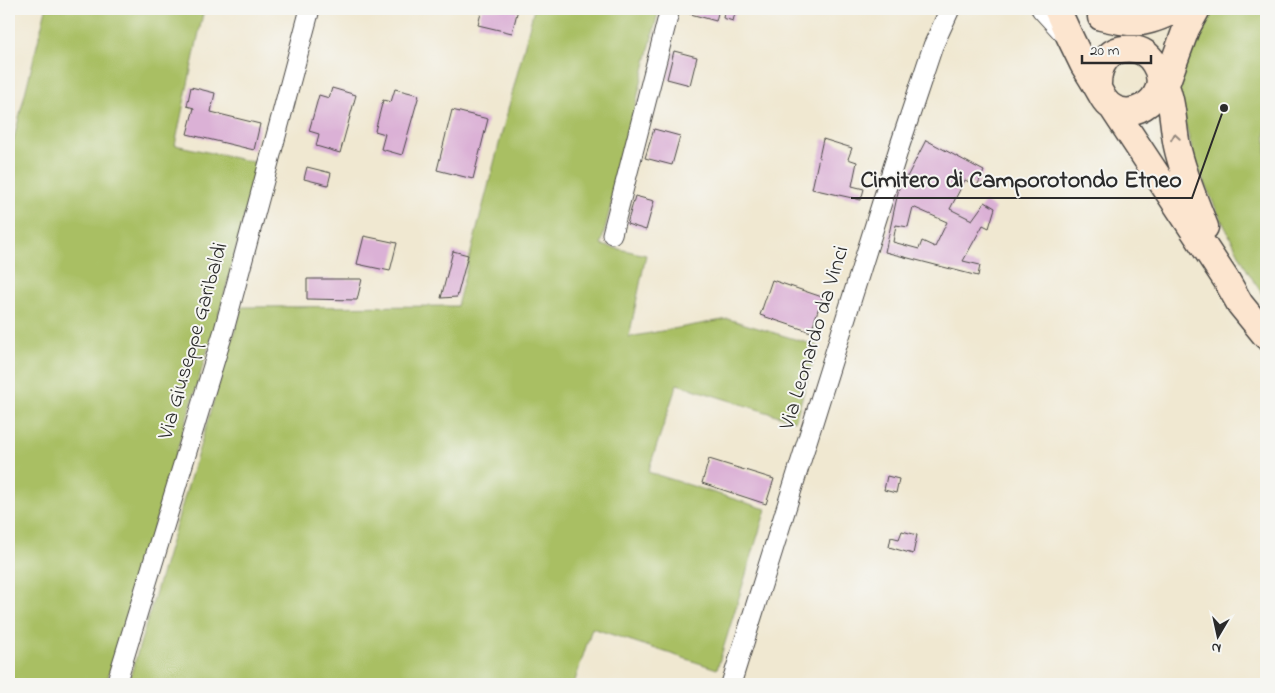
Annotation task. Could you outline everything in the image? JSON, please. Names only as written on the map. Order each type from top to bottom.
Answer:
[{"type":"main road","points":[[1057,9],[1073,45],[1105,97],[1227,281],[1240,304],[1266,336]]},
{"type":"main road","points":[[1177,9],[1129,48],[1110,55],[1101,64],[1097,76],[1105,97],[1124,111],[1135,111],[1146,106],[1160,86],[1197,9]]},
{"type":"main road","points":[[1097,13],[1123,22],[1141,23],[1156,20],[1177,9]]},
{"type":"main road","points":[[1097,13],[1129,48],[1153,60],[1192,195],[1227,281]]},
{"type":"street","name":"Via Giuseppe Garibaldi","points":[[116,684],[224,330],[310,9]]},
{"type":"street","points":[[612,234],[670,9]]},
{"type":"street","name":"Via Leonardo da Vinci","points":[[731,684],[899,148],[933,46],[950,9]]},
{"type":"street","points":[[1041,9],[1073,45]]},
{"type":"green space","points":[[46,9],[204,9],[175,145],[258,163],[222,303],[106,684],[9,684],[9,158]]},
{"type":"green space","points":[[534,9],[659,9],[601,245],[646,255],[629,337],[728,319],[818,346],[795,421],[677,384],[648,472],[766,509],[717,669],[592,628],[574,684],[128,684],[242,307],[457,306]]},
{"type":"green space","points":[[1209,9],[1266,9],[1266,300],[1248,272],[1216,209],[1196,163],[1178,90],[1191,40]]},
{"type":"building","points":[[482,9],[518,9],[512,33],[478,25]]},
{"type":"building","points":[[688,9],[719,9],[716,21],[687,13]]},
{"type":"building","points":[[725,9],[736,9],[733,21],[723,18]]},
{"type":"building","points":[[674,51],[697,57],[690,85],[667,79]]},
{"type":"building","points":[[191,87],[215,93],[211,112],[260,124],[254,150],[187,134],[194,108],[187,106]]},
{"type":"building","points":[[332,88],[356,95],[340,153],[316,146],[319,134],[309,131],[319,95],[329,98]]},
{"type":"building","points":[[395,89],[419,95],[402,155],[381,149],[385,134],[375,131],[383,100],[391,102]]},
{"type":"building","points":[[452,110],[488,119],[473,179],[437,170]]},
{"type":"building","points":[[654,129],[680,136],[672,165],[645,158]]},
{"type":"building","points":[[823,139],[852,148],[848,159],[857,162],[852,186],[864,189],[861,200],[812,189]]},
{"type":"building","points":[[926,140],[984,171],[977,186],[965,180],[950,209],[972,220],[985,202],[995,208],[989,228],[983,225],[963,261],[980,265],[978,276],[885,252],[902,174],[907,177]],"holes":[[[913,207],[947,222],[935,247],[922,241],[919,249],[893,242],[896,225],[908,227]]]},
{"type":"building","points":[[307,167],[331,173],[328,185],[304,179]]},
{"type":"building","points":[[635,196],[654,201],[646,230],[627,224]]},
{"type":"building","points":[[364,236],[397,243],[390,271],[357,264]]},
{"type":"building","points":[[453,251],[468,255],[457,297],[441,298]]},
{"type":"building","points":[[307,279],[362,279],[357,300],[307,299]]},
{"type":"building","points":[[772,280],[822,297],[811,332],[760,315]]},
{"type":"building","points":[[709,459],[774,479],[766,504],[702,483]]},
{"type":"building","points":[[887,476],[899,479],[896,493],[884,490]]},
{"type":"building","points":[[902,531],[917,535],[913,554],[889,547],[891,537],[899,539]]},
{"type":"place","name":"Cimitero di Camporotondo Etneo","points":[[1224,108]]}]
